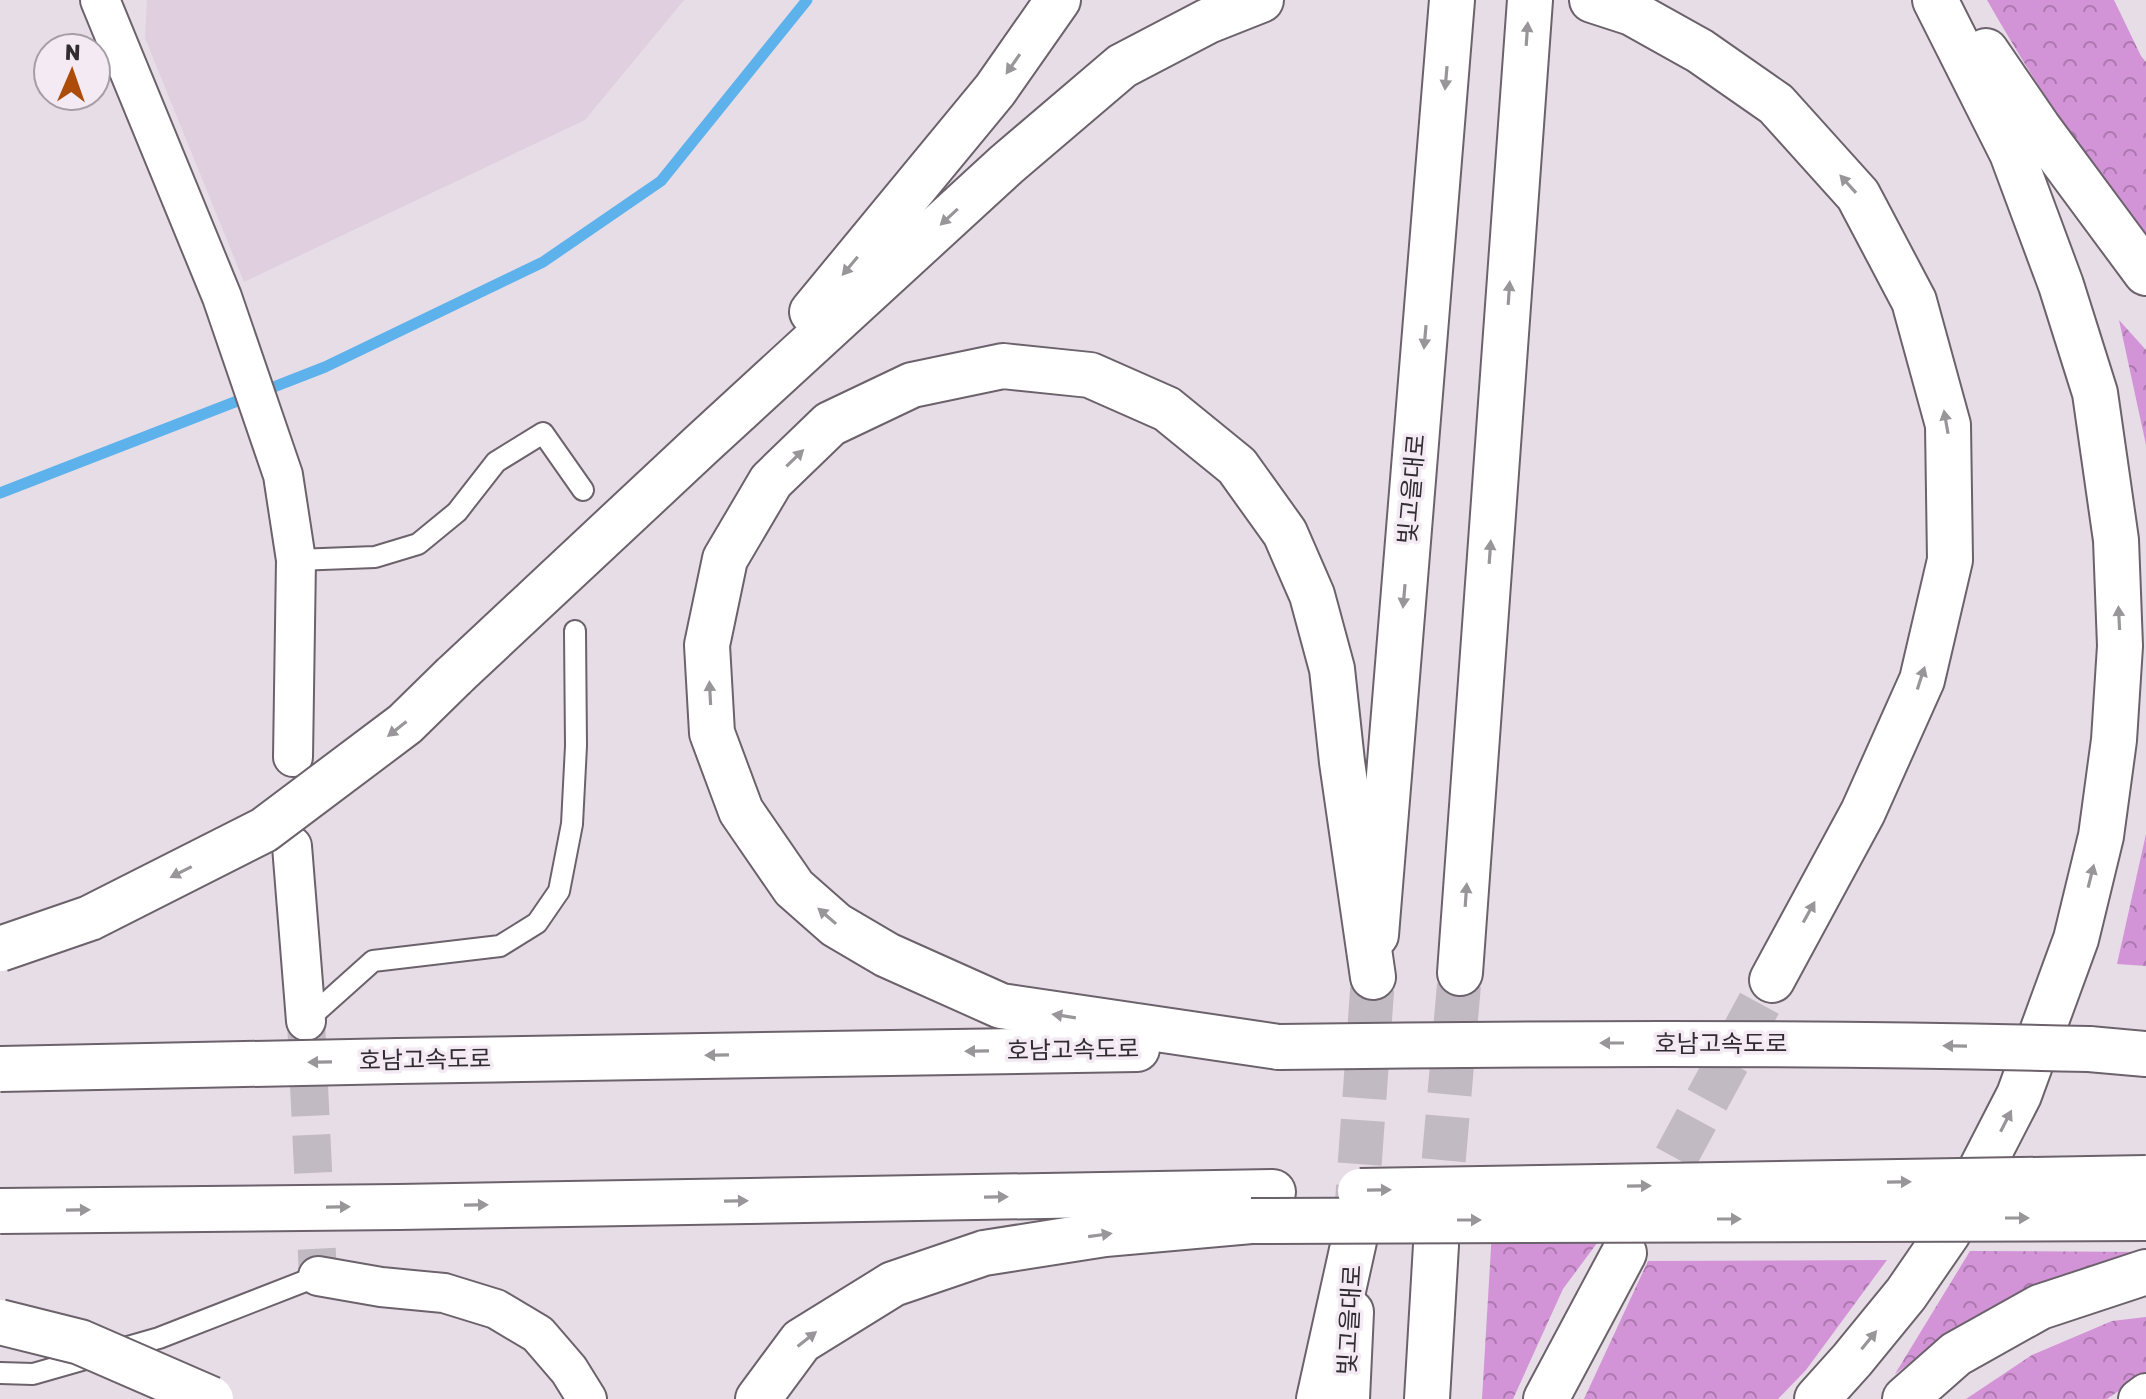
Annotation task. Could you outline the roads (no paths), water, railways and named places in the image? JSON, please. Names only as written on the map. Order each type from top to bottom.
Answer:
[{"type":"main road","points":[[701,445],[995,90],[1058,0]]},
{"type":"main road","points":[[0,949],[90,918],[264,830],[405,724],[701,445],[1007,164],[1122,66],[1208,21],[1261,0]]},
{"type":"main road","name":"빛고을대로","points":[[1279,1047],[1001,1006],[887,955],[836,925],[794,888],[741,811],[712,733],[707,645],[725,559],[771,481],[830,424],[912,385],[1003,366],[1090,375],[1167,409],[1237,466],[1285,533],[1312,595],[1332,669],[1373,977],[1452,0]]},
{"type":"main road","points":[[1460,973],[1530,0]]},
{"type":"main road","points":[[1817,1399],[1906,1294],[1948,1233],[2019,1095],[2076,939],[2101,836],[2114,740],[2120,646],[2116,540],[2095,393],[2061,285],[2012,153],[1935,0]]},
{"type":"main road","points":[[1952,0],[2038,127],[2146,273]]},
{"type":"main road","points":[[1612,6],[1700,51],[1776,104],[1858,195],[1914,301],[1948,425],[1950,560],[1922,680],[1863,812],[1772,980]]},
{"type":"main road","name":"호남고속도로","points":[[0,1069],[1672,1043],[1887,1044],[2089,1049],[2146,1054]]},
{"type":"main road","points":[[758,1399],[801,1341],[893,1284],[984,1253],[1262,1206],[2146,1178]]},
{"type":"main road","points":[[0,1211],[398,1207],[1262,1206],[2146,1218]]},
{"type":"main road","name":"빛고을대로","points":[[1319,1399],[1354,1241],[1347,1399]]},
{"type":"main road","points":[[1427,1399],[1436,1245]]},
{"type":"main road","points":[[1546,1399],[1624,1253]]},
{"type":"main road","points":[[1905,1399],[1956,1354],[2040,1307],[2146,1272]]},
{"type":"main road","points":[[0,1322],[80,1342],[211,1399]]},
{"type":"street","points":[[101,0],[222,297],[283,475],[296,560],[293,757]]},
{"type":"street","points":[[292,846],[306,1021]]},
{"type":"street","points":[[318,1276],[381,1287],[444,1293],[496,1309],[538,1334],[569,1370],[587,1399]]},
{"type":"street","points":[[2138,1399],[2146,1393]]},
{"type":"lane","points":[[296,560],[375,557],[418,544],[457,512],[496,462],[543,433],[583,490]]},
{"type":"lane","points":[[306,1021],[373,961],[500,946],[537,923],[559,891],[572,824],[576,746],[575,631]]},
{"type":"lane","points":[[0,1373],[33,1374],[159,1338],[318,1276]]},
{"type":"waterway","points":[[0,493],[325,367],[543,262],[661,181],[807,0]]},
{"type":"tunnel","points":[[1438,1226],[1460,973]]},
{"type":"tunnel","points":[[1355,1230],[1373,977]]},
{"type":"tunnel","points":[[1644,1216],[1772,980]]},
{"type":"tunnel","points":[[306,1021],[318,1276]]}]
